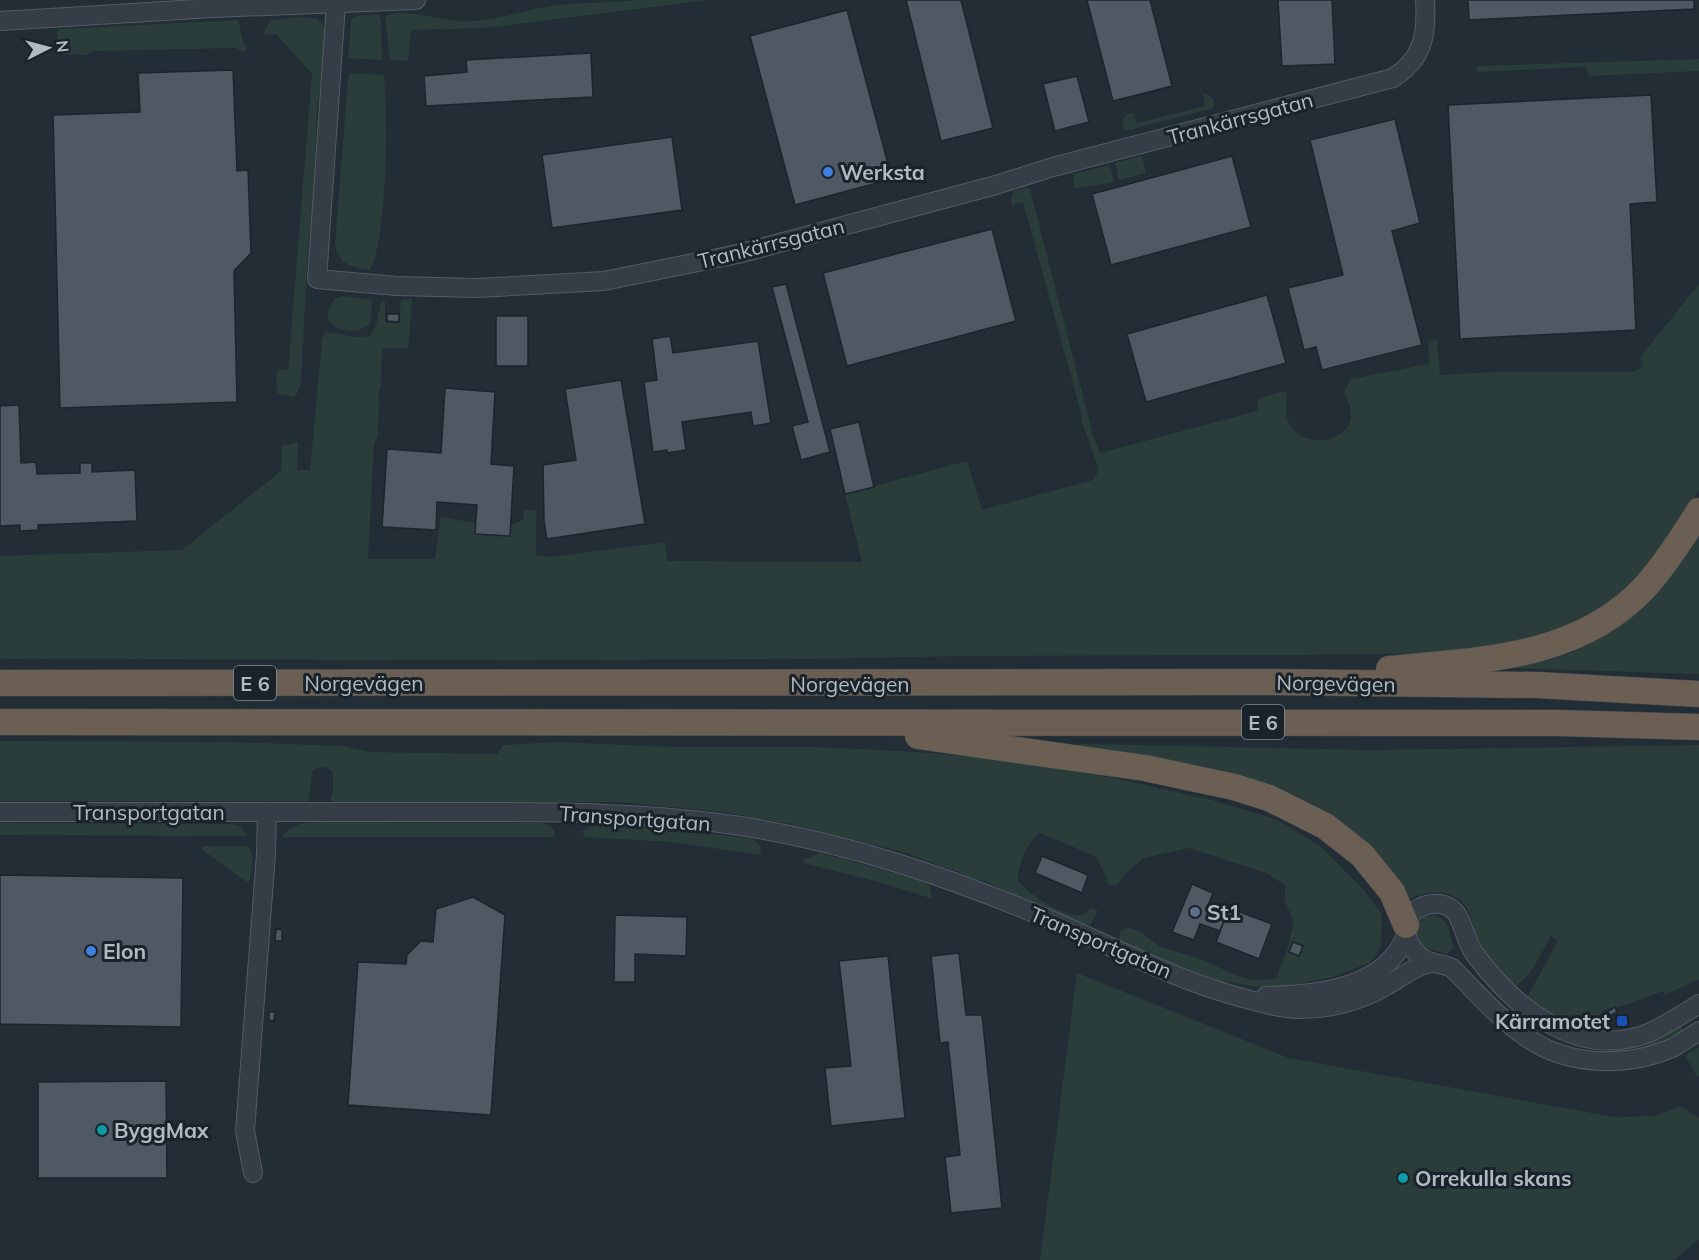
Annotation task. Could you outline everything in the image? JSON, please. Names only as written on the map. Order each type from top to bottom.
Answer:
[{"type":"highway","points":[[1264,682],[1469,662],[1518,655],[1560,642],[1600,622],[1644,588],[1666,562],[1699,511]]},
{"type":"highway","name":"Norgevägen","points":[[0,683],[1264,682],[1537,685],[1699,694]]},
{"type":"highway","name":"Norgevägen","points":[[0,722],[1559,723],[1699,727]]},
{"type":"highway","points":[[826,724],[1145,768],[1234,787],[1269,798],[1325,826],[1362,855],[1392,891],[1406,930]]},
{"type":"street","points":[[0,21],[213,8],[416,0]]},
{"type":"street","name":"Trankärrsgatan","points":[[336,4],[317,279],[397,286],[502,288],[604,281],[738,254],[996,185],[1053,167],[1393,78],[1408,69],[1418,53],[1424,36],[1425,0]]},
{"type":"street","name":"Transportgatan","points":[[0,812],[605,814],[693,820],[771,831],[879,857],[955,881],[1191,980],[1272,1006],[1302,1009],[1332,1006],[1361,999],[1413,969],[1432,963]]},
{"type":"street","points":[[253,1173],[245,1131],[266,854],[267,812]]},
{"type":"street","name":"Transportgatan","points":[[1240,997],[1300,994],[1357,982],[1380,971],[1395,957],[1409,916],[1417,909],[1436,904],[1449,907],[1457,913],[1468,944],[1475,954],[1514,997],[1557,1029],[1598,1040],[1623,1040],[1644,1034],[1699,1004]]},
{"type":"street","points":[[1406,930],[1418,954],[1432,963],[1444,964],[1452,968],[1506,1022],[1527,1038],[1567,1056],[1593,1061],[1642,1056],[1669,1048],[1699,1031]]},
{"type":"green space","points":[[638,0],[708,0],[486,28],[411,30],[408,61],[390,60],[385,17],[391,14],[410,13],[473,21],[551,6]]},
{"type":"green space","points":[[379,15],[382,60],[348,58],[351,20],[356,16]]},
{"type":"green space","points":[[299,17],[317,19],[323,25],[326,34],[317,108],[314,194],[308,246],[301,383],[297,394],[293,397],[278,394],[276,382],[278,369],[288,370],[312,74],[276,34],[264,35],[266,27],[272,20]]},
{"type":"green space","points":[[238,20],[244,44],[248,46],[244,52],[236,48],[92,51],[88,55],[62,54],[58,47],[57,31],[60,29]]},
{"type":"green space","points":[[1699,59],[1699,71],[1589,76],[1585,67],[1477,72],[1477,66]]},
{"type":"green space","points":[[350,73],[384,75],[386,145],[384,197],[378,243],[370,270],[347,264],[339,256],[335,244]]},
{"type":"green space","points":[[1203,93],[1213,98],[1214,108],[1124,131],[1122,121],[1126,115],[1133,112],[1137,123],[1205,106]]},
{"type":"green space","points":[[1142,156],[1146,173],[1119,180],[1115,163]]},
{"type":"green space","points":[[1110,165],[1114,182],[1074,189],[1074,174]]},
{"type":"green space","points":[[1028,187],[1093,436],[1100,453],[1257,411],[1258,399],[1283,391],[1287,394],[1286,415],[1292,428],[1311,439],[1333,438],[1349,425],[1351,411],[1344,392],[1351,379],[1429,364],[1428,341],[1437,340],[1440,375],[1494,372],[1634,372],[1643,366],[1641,356],[1699,284],[1699,490],[1645,570],[1599,610],[1567,629],[1539,639],[1452,653],[811,659],[0,659],[0,556],[182,550],[281,471],[282,446],[298,442],[297,470],[310,470],[322,339],[326,332],[357,337],[370,336],[376,325],[381,301],[385,301],[385,322],[399,323],[401,300],[412,299],[408,348],[382,348],[368,559],[435,559],[441,517],[476,523],[475,534],[510,536],[511,525],[523,520],[524,510],[536,510],[536,555],[551,557],[665,542],[667,561],[862,562],[845,494],[967,461],[982,510],[1093,480],[1099,470],[1081,419],[1023,202],[1012,205],[1011,199],[1014,191]]},
{"type":"green space","points":[[343,296],[372,300],[369,325],[352,331],[343,330],[330,322],[329,308],[335,299]]},
{"type":"green space","points":[[1699,525],[1699,674],[1508,668],[1550,660],[1573,652],[1595,639]]},
{"type":"green space","points":[[0,741],[230,742],[343,746],[369,752],[497,754],[503,745],[558,742],[671,747],[816,747],[991,758],[1113,778],[1212,800],[1272,818],[1321,847],[1365,891],[1382,915],[1381,945],[1369,963],[1333,977],[1266,988],[1220,981],[1119,944],[1120,932],[1126,927],[1141,932],[1159,946],[1203,960],[1238,976],[1253,980],[1276,979],[1294,922],[1285,901],[1285,885],[1266,873],[1189,848],[1144,858],[1126,873],[1117,885],[1109,885],[1097,857],[1040,833],[1024,854],[1018,881],[1037,898],[1063,912],[1079,915],[1091,908],[1098,911],[1090,925],[1036,907],[987,882],[907,853],[791,824],[724,812],[620,802],[334,802],[331,800],[333,772],[322,767],[312,772],[309,801],[0,801]]},
{"type":"green space","points":[[1069,745],[1370,750],[1699,745],[1699,979],[1665,995],[1663,991],[1626,1005],[1604,1010],[1602,1023],[1567,1025],[1535,1007],[1527,997],[1558,941],[1551,936],[1528,975],[1516,986],[1513,985],[1496,969],[1479,943],[1465,905],[1451,895],[1435,892],[1409,899],[1354,838]]},
{"type":"green space","points":[[320,822],[543,823],[555,832],[554,837],[282,837],[294,826]]},
{"type":"green space","points":[[0,823],[231,824],[240,826],[247,836],[0,835]]},
{"type":"green space","points":[[595,824],[659,827],[753,839],[760,846],[761,855],[672,842],[584,837],[583,831]]},
{"type":"green space","points":[[202,846],[248,846],[252,857],[250,880],[247,882],[201,849]]},
{"type":"green space","points":[[820,853],[924,881],[929,885],[932,897],[803,863],[805,859]]},
{"type":"green space","points":[[1433,915],[1443,920],[1448,927],[1454,947],[1447,954],[1423,946],[1417,938],[1417,923],[1425,916]]},
{"type":"green space","points":[[1077,973],[1289,1058],[1614,1117],[1655,1116],[1680,1106],[1699,1118],[1699,1239],[1674,1260],[1040,1260]]},
{"type":"green space","points":[[1681,1026],[1683,1031],[1648,1047],[1646,1042]]},
{"type":"green space","points":[[1699,1047],[1699,1076],[1697,1077],[1686,1057],[1688,1053]]},
{"type":"building","points":[[906,0],[961,0],[993,128],[941,141]]},
{"type":"building","points":[[1087,0],[1150,0],[1172,86],[1113,101]]},
{"type":"building","points":[[1278,0],[1332,0],[1335,64],[1282,66]]},
{"type":"building","points":[[1468,0],[1694,0],[1694,9],[1469,20]]},
{"type":"building","points":[[847,10],[892,179],[795,205],[750,36]]},
{"type":"building","points":[[591,53],[593,97],[426,106],[424,76],[467,72],[466,60]]},
{"type":"building","points":[[233,70],[237,171],[248,170],[251,253],[234,271],[237,402],[60,408],[53,115],[140,112],[138,73]]},
{"type":"building","points":[[1077,76],[1089,122],[1055,131],[1043,84]]},
{"type":"building","points":[[1651,95],[1657,202],[1630,204],[1636,330],[1460,339],[1448,105]]},
{"type":"building","points":[[1395,119],[1420,223],[1392,231],[1422,345],[1322,370],[1316,347],[1304,350],[1288,288],[1343,275],[1310,140]]},
{"type":"building","points":[[672,137],[682,210],[552,228],[542,155]]},
{"type":"building","points":[[1232,156],[1251,227],[1111,265],[1092,194]]},
{"type":"building","points":[[992,229],[1016,321],[847,366],[823,273]]},
{"type":"building","points":[[786,284],[830,452],[801,460],[792,426],[808,422],[772,287]]},
{"type":"building","points":[[1267,295],[1286,363],[1146,402],[1127,334]]},
{"type":"building","points":[[387,314],[399,314],[399,322],[387,321]]},
{"type":"building","points":[[496,316],[528,316],[528,366],[496,366]]},
{"type":"building","points":[[670,336],[673,353],[758,341],[771,423],[753,426],[751,412],[682,422],[686,450],[667,453],[667,450],[653,452],[644,382],[657,380],[652,339]]},
{"type":"building","points":[[621,380],[645,524],[547,539],[544,521],[543,465],[576,460],[565,389]]},
{"type":"building","points":[[445,388],[495,392],[491,464],[514,466],[510,536],[475,534],[477,505],[437,502],[436,530],[382,527],[387,449],[441,453]]},
{"type":"building","points":[[19,405],[21,463],[36,462],[37,474],[80,473],[80,463],[92,463],[92,472],[135,470],[137,521],[38,525],[38,530],[20,531],[20,525],[0,526],[0,406]]},
{"type":"building","points":[[859,422],[874,487],[845,494],[830,429]]},
{"type":"building","points":[[1042,856],[1088,875],[1082,893],[1035,873]]},
{"type":"building","name":"Elon","points":[[0,875],[183,878],[181,1027],[0,1024]]},
{"type":"building","points":[[1192,884],[1213,893],[1206,910],[1225,918],[1220,931],[1200,924],[1194,940],[1172,932]]},
{"type":"building","points":[[473,897],[505,915],[491,1115],[348,1105],[358,962],[406,964],[407,955],[421,941],[433,942],[436,909]]},
{"type":"building","points":[[1229,908],[1272,924],[1259,959],[1216,942]]},
{"type":"building","points":[[615,915],[687,917],[686,956],[635,954],[635,982],[614,982]]},
{"type":"building","points":[[276,929],[282,930],[282,941],[275,941]]},
{"type":"building","points":[[1293,942],[1303,946],[1299,956],[1289,952]]},
{"type":"building","points":[[959,953],[966,1015],[982,1015],[1002,1208],[951,1213],[945,1157],[960,1155],[948,1042],[940,1043],[931,956]]},
{"type":"building","points":[[888,956],[905,1118],[831,1126],[825,1068],[851,1066],[839,961]]},
{"type":"building","points":[[1615,1007],[1617,1012],[1610,1016],[1608,1011]]},
{"type":"building","points":[[269,1012],[275,1012],[274,1021],[269,1020]]},
{"type":"building","name":"ByggMax","points":[[166,1081],[167,1178],[38,1178],[38,1082]]},
{"type":"place","name":"Werksta","points":[[828,172]]},
{"type":"place","name":"St1","points":[[1195,912]]},
{"type":"place","name":"Elon","points":[[91,951]]},
{"type":"place","name":"Kärramotet","points":[[1622,1021]]},
{"type":"place","name":"ByggMax","points":[[102,1130]]},
{"type":"place","name":"Orrekulla skans","points":[[1403,1178]]}]
